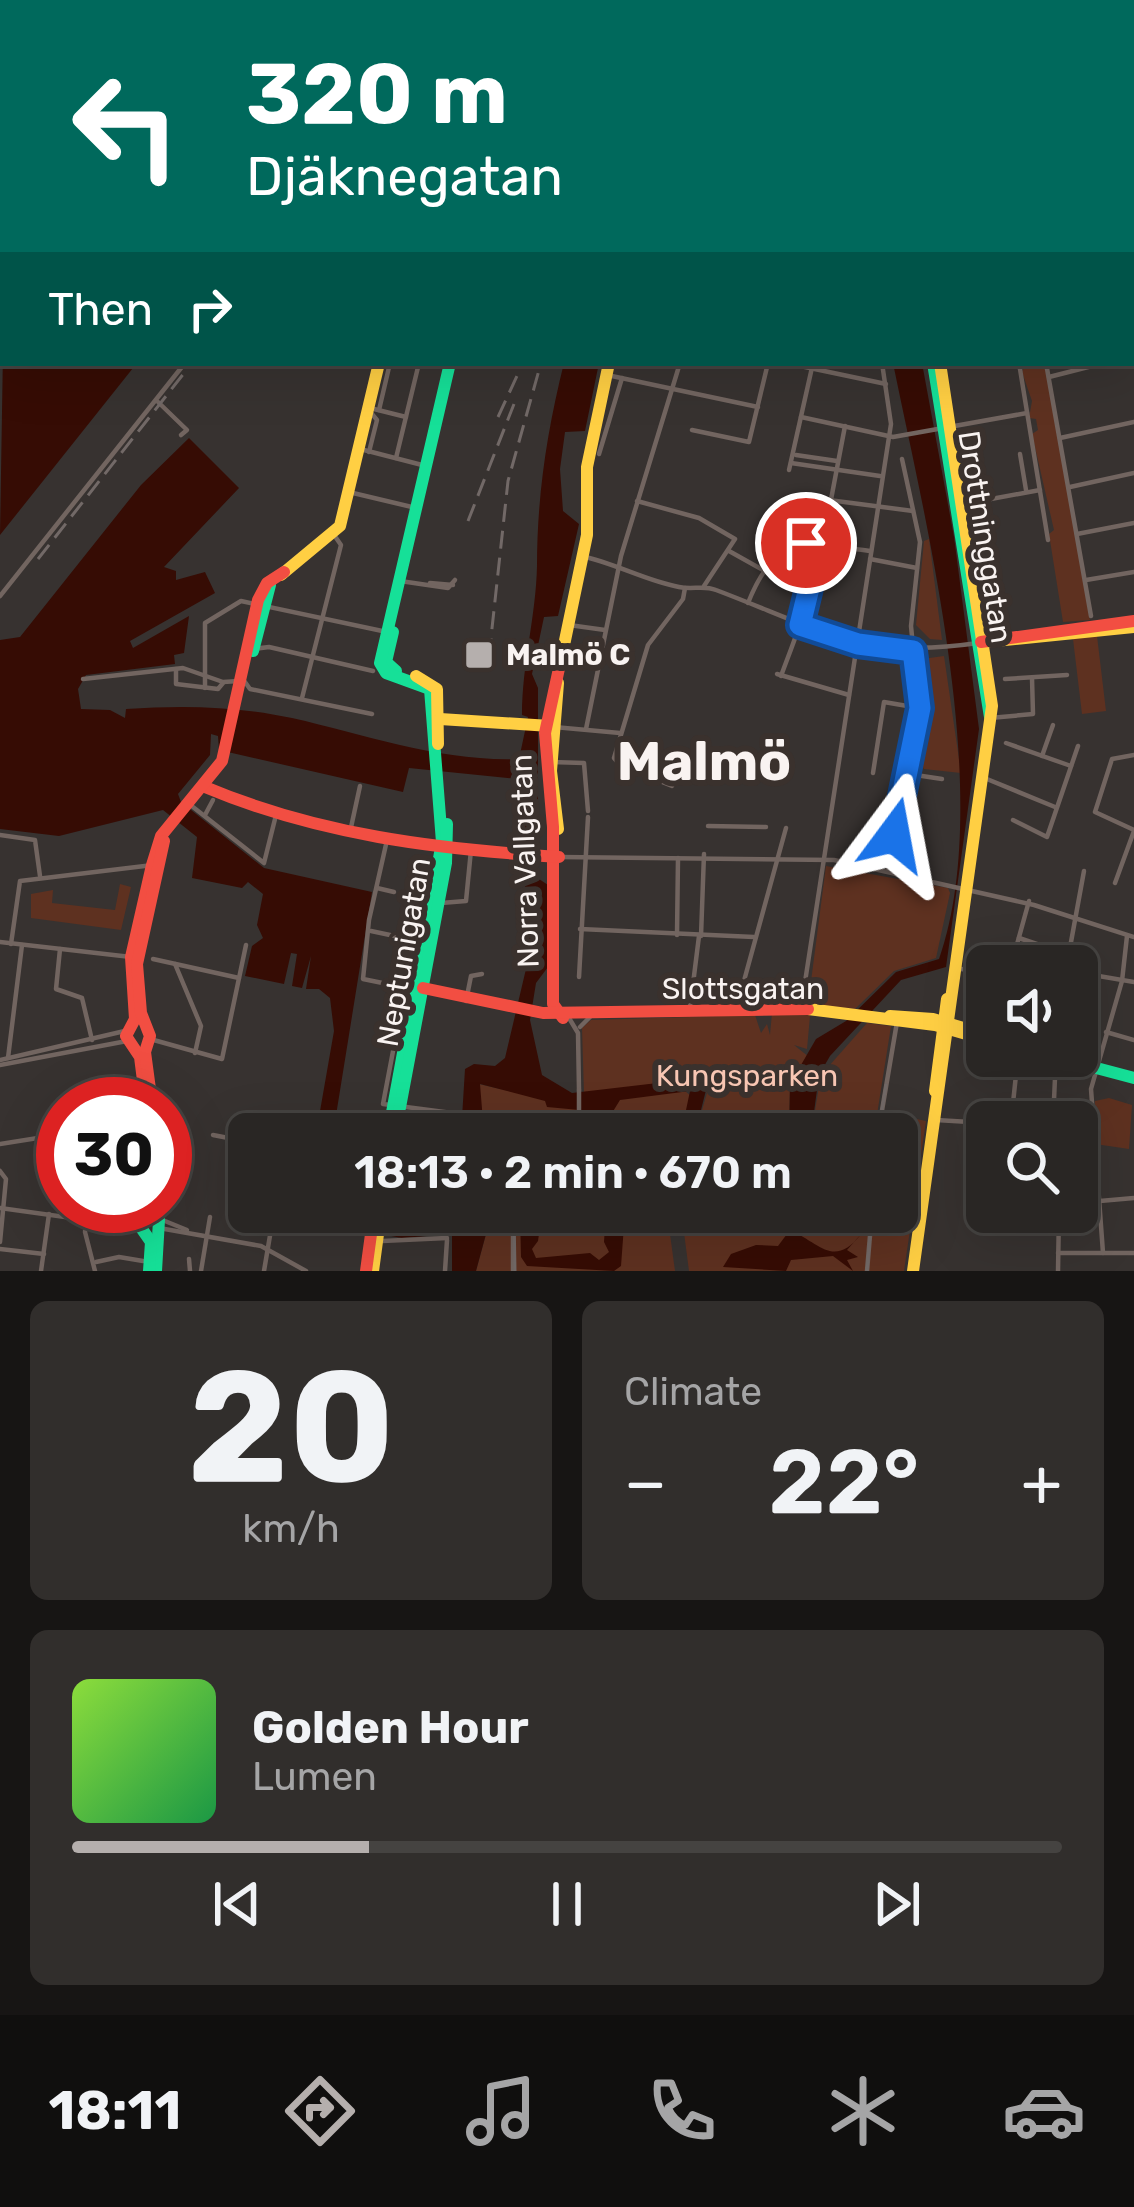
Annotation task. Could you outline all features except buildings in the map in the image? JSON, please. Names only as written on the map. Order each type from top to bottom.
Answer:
[{"type":"main road","points":[[244,676],[266,584],[335,537],[378,366]]},
{"type":"main road","points":[[449,366],[381,669],[428,686],[437,717],[545,726]]},
{"type":"main road","name":"Drottninggatan","points":[[937,366],[990,718],[947,1024]]},
{"type":"main road","name":"Norra Vallgatan","points":[[553,1013],[545,726],[589,516],[587,467],[613,372]]},
{"type":"main road","name":"Drottninggatan","points":[[944,428],[964,504],[978,642]]},
{"type":"main road","points":[[145,1077],[134,958],[155,866],[164,833],[190,806],[224,754],[255,643],[261,601]]},
{"type":"main road","points":[[978,642],[1134,629]]},
{"type":"main road","name":"Neptunigatan","points":[[416,989],[439,903],[444,850],[437,717]]},
{"type":"main road","name":"Norra Vallgatan","points":[[545,726],[551,762],[550,855]]},
{"type":"main road","points":[[204,786],[276,815],[387,840],[444,850],[550,855]]},
{"type":"main road","name":"Neptunigatan","points":[[392,1113],[444,850]]},
{"type":"main road","points":[[416,989],[514,1010],[553,1013]]},
{"type":"main road","name":"Slottsgatan","points":[[553,1013],[801,1008],[947,1024]]},
{"type":"main road","name":"Slottsgatan","points":[[553,1013],[590,1017],[637,1013]]},
{"type":"main road","points":[[947,1024],[966,1030]]},
{"type":"main road","points":[[911,1271],[947,1024]]},
{"type":"main road","points":[[911,1271],[947,1024]]},
{"type":"main road","points":[[1098,1069],[1134,1078]]},
{"type":"main road","points":[[148,1233],[149,1268]]},
{"type":"main road","points":[[370,1271],[376,1233]]},
{"type":"street","points":[[0,596],[183,366]]},
{"type":"street","points":[[389,366],[366,451],[426,466]]},
{"type":"street","points":[[396,458],[417,366]]},
{"type":"street","points":[[586,729],[619,564],[679,366]]},
{"type":"street","points":[[692,430],[749,442],[767,366]]},
{"type":"street","points":[[837,465],[790,466],[812,366],[886,384]]},
{"type":"street","points":[[844,375],[846,366]]},
{"type":"street","points":[[801,1008],[889,436],[883,366]]},
{"type":"street","points":[[1019,366],[1048,540]]},
{"type":"street","points":[[1047,366],[1090,616]]},
{"type":"street","points":[[1049,377],[1092,366]]},
{"type":"street","points":[[599,454],[613,372],[758,407]]},
{"type":"street","points":[[157,400],[184,432]]},
{"type":"street","points":[[375,411],[406,417]]},
{"type":"street","points":[[801,417],[889,436],[1027,413]]},
{"type":"street","points":[[1060,438],[1134,422]]},
{"type":"street","points":[[826,526],[845,426]]},
{"type":"street","points":[[793,454],[883,476]]},
{"type":"street","points":[[1020,454],[1027,492]]},
{"type":"street","points":[[888,870],[920,708],[913,651],[920,542],[902,460]]},
{"type":"street","points":[[1069,487],[1134,473]]},
{"type":"street","points":[[964,504],[1040,490]]},
{"type":"street","points":[[353,493],[416,508]]},
{"type":"street","points":[[849,695],[779,675],[800,625],[810,584],[806,543],[786,502],[798,496],[913,511]]},
{"type":"street","points":[[637,501],[706,521],[735,543],[648,645],[632,690],[631,711],[620,733],[617,763],[672,786]]},
{"type":"street","points":[[1077,534],[1134,524]]},
{"type":"street","points":[[302,698],[325,617],[335,537]]},
{"type":"street","points":[[748,603],[764,570],[783,552],[806,543],[917,568]]},
{"type":"street","points":[[729,551],[764,570]]},
{"type":"street","points":[[581,556],[748,603],[858,644],[913,651],[978,642]]},
{"type":"street","points":[[1085,580],[1134,572]]},
{"type":"street","points":[[402,581],[454,582]]},
{"type":"street","points":[[205,688],[205,623],[241,601],[261,601],[390,633]]},
{"type":"street","points":[[567,624],[605,630]]},
{"type":"street","points":[[255,643],[381,669]]},
{"type":"street","points":[[255,643],[269,647]]},
{"type":"street","points":[[176,669],[176,684],[218,689],[223,682]]},
{"type":"street","points":[[83,679],[176,669],[236,684],[244,676],[250,689],[372,714]]},
{"type":"street","points":[[1005,679],[1067,675]]},
{"type":"street","points":[[990,718],[1033,714],[1032,677]]},
{"type":"street","points":[[873,773],[884,702],[920,708]]},
{"type":"street","points":[[1042,756],[1053,725]]},
{"type":"street","points":[[545,726],[620,733]]},
{"type":"street","points":[[1006,743],[1071,766]]},
{"type":"street","points":[[1013,820],[1047,837],[1078,746]]},
{"type":"street","points":[[1115,883],[1134,830],[1095,812],[1115,756],[1134,755]]},
{"type":"street","points":[[551,762],[584,763],[587,814],[579,977]]},
{"type":"street","points":[[908,776],[942,779]]},
{"type":"street","points":[[982,777],[1057,807]]},
{"type":"street","points":[[350,832],[360,786]]},
{"type":"street","points":[[205,815],[213,800]]},
{"type":"street","points":[[190,806],[264,863],[276,815]]},
{"type":"street","points":[[709,826],[766,827]]},
{"type":"street","points":[[736,1010],[786,828]]},
{"type":"street","points":[[0,835],[35,840],[40,877]]},
{"type":"street","points":[[387,840],[363,979],[416,989]]},
{"type":"street","points":[[439,903],[466,901],[471,850]]},
{"type":"street","points":[[550,855],[585,861],[704,856],[824,861],[888,870],[950,884],[964,892],[1029,902],[1131,937],[1098,1056]]},
{"type":"street","points":[[690,1011],[704,856]]},
{"type":"street","points":[[677,935],[678,858]]},
{"type":"street","points":[[11,944],[18,884],[40,877],[155,866]]},
{"type":"street","points":[[1071,945],[1084,871]]},
{"type":"street","points":[[377,888],[394,892]]},
{"type":"street","points":[[1017,945],[1029,902]]},
{"type":"street","points":[[580,929],[757,937]]},
{"type":"street","points":[[371,931],[423,942]]},
{"type":"street","points":[[1019,938],[1039,945]]},
{"type":"street","points":[[0,942],[134,958]]},
{"type":"street","points":[[4,1062],[22,945]]},
{"type":"street","points":[[4,1062],[92,1040],[138,1037],[222,1058],[246,945]]},
{"type":"street","points":[[60,949],[56,989],[82,998],[92,1040]]},
{"type":"street","points":[[153,959],[238,978]]},
{"type":"street","points":[[175,964],[201,1026],[195,1053]]},
{"type":"street","points":[[955,968],[966,970]]},
{"type":"street","points":[[466,999],[471,976],[482,974]]},
{"type":"street","points":[[1098,976],[1134,982]]},
{"type":"street","points":[[553,1013],[578,1033]]},
{"type":"street","points":[[579,1113],[578,1033],[590,1017]]},
{"type":"street","points":[[881,1113],[897,1019]]},
{"type":"street","points":[[1106,1032],[1134,1040]]},
{"type":"street","points":[[4,1062],[138,1037]]},
{"type":"street","points":[[392,1107],[452,1113]]},
{"type":"street","points":[[935,1120],[966,1122]]},
{"type":"street","points":[[213,1135],[228,1138]]},
{"type":"street","points":[[0,1144],[36,1138]]},
{"type":"street","points":[[0,1171],[6,1179],[0,1245],[44,1254]]},
{"type":"street","points":[[1098,1202],[1134,1198]]},
{"type":"street","points":[[1,1208],[36,1212]]},
{"type":"street","points":[[1098,1212],[1102,1252]]},
{"type":"street","points":[[201,1271],[211,1235],[210,1217]]},
{"type":"street","points":[[192,1231],[268,1249],[306,1271]]},
{"type":"street","points":[[41,1271],[47,1233]]},
{"type":"street","points":[[89,1233],[94,1267],[119,1257],[149,1268]]},
{"type":"street","points":[[264,1271],[271,1233]]},
{"type":"street","points":[[428,1233],[447,1236],[445,1271]]},
{"type":"street","points":[[513,1233],[513,1271]]},
{"type":"street","points":[[867,1271],[870,1233]]},
{"type":"street","points":[[1058,1233],[1058,1271]]},
{"type":"street","points":[[1058,1253],[1134,1253]]},
{"type":"street","points":[[189,1259],[190,1271]]},
{"type":"green space","points":[[1025,366],[1046,366],[1090,620],[1063,622],[1049,534],[1054,530],[1032,434],[1038,430],[1036,419],[1029,418],[1032,401],[1022,372]]},
{"type":"green space","points":[[929,539],[942,640],[930,639],[916,625],[924,541]]},
{"type":"green space","points":[[1097,636],[1106,711],[1082,714],[1073,639]]},
{"type":"green space","points":[[944,656],[961,773],[924,769],[919,761],[928,711],[922,659]]},
{"type":"green space","name":"Kungsparken","points":[[826,866],[948,888],[936,958],[894,971],[855,1009],[811,1005],[807,1049],[794,1045],[809,1057],[790,1084],[789,1113],[701,1113],[707,1093],[693,1079],[584,1093],[582,1028],[591,1020],[755,1015],[761,1033],[767,1024],[770,1035],[772,1013],[807,1012]]},
{"type":"green space","points":[[120,884],[131,887],[121,930],[31,918],[31,894],[53,890],[52,903],[115,910]]},
{"type":"green space","points":[[867,1023],[891,1026],[877,1113],[815,1113],[821,1075]]},
{"type":"green space","points":[[479,1084],[558,1098],[685,1091],[692,1097],[687,1113],[482,1113]]},
{"type":"green space","points":[[1109,1098],[1132,1105],[1129,1149],[1098,1144],[1095,1101]]},
{"type":"green space","points":[[918,1119],[926,1121],[918,1176]]},
{"type":"green space","points":[[486,1233],[670,1233],[675,1271],[476,1271]]},
{"type":"green space","points":[[684,1233],[910,1233],[904,1271],[689,1271]]},
{"type":"shaded area","points":[[3,366],[135,366],[0,535]]},
{"type":"shaded area","points":[[563,366],[598,366],[585,431],[565,432],[560,469],[563,511],[579,524],[558,616],[544,617],[532,674],[538,688],[538,812],[532,813],[536,877],[548,885],[548,967],[536,983],[530,1020],[542,1075],[572,1093],[692,1079],[706,1090],[700,1113],[685,1113],[690,1091],[620,1100],[612,1113],[547,1107],[545,1101],[480,1084],[482,1113],[462,1113],[465,1069],[474,1064],[495,1066],[505,1058],[530,952],[517,779],[409,768],[403,792],[219,750],[218,736],[211,734],[210,755],[178,794],[181,802],[264,868],[372,892],[336,1113],[320,1113],[334,1031],[330,998],[319,989],[306,989],[311,956],[302,988],[292,986],[297,954],[291,953],[284,984],[245,976],[252,946],[263,938],[257,925],[263,894],[248,882],[242,888],[192,878],[197,837],[163,810],[59,836],[0,829],[0,640],[20,637],[141,485],[189,438],[239,488],[164,567],[176,571],[176,580],[205,572],[215,593],[130,641],[133,648],[189,616],[184,653],[174,655],[175,664],[86,675],[78,689],[81,709],[110,710],[125,718],[126,709],[250,711],[433,752],[519,759],[528,717],[522,715],[523,696],[541,489]]},
{"type":"shaded area","points":[[894,366],[923,366],[954,537],[979,729],[946,967],[901,980],[830,1056],[819,1075],[814,1113],[789,1113],[790,1084],[816,1039],[846,1021],[896,972],[939,959],[954,894],[960,822],[958,744],[937,582]]},
{"type":"shaded area","points":[[375,1233],[486,1233],[476,1271],[452,1271],[452,1234],[402,1238]]},
{"type":"shaded area","points":[[520,1233],[539,1233],[532,1249],[536,1258],[590,1253],[599,1260],[609,1252],[605,1233],[623,1233],[621,1266],[614,1271],[527,1266],[521,1257]]},
{"type":"shaded area","points":[[788,1233],[795,1233],[835,1252],[862,1233],[847,1250],[858,1257],[847,1260],[853,1271],[833,1256],[791,1260],[786,1271],[723,1267],[731,1254],[756,1245],[778,1246]]},
{"type":"tram line","points":[[881,1113],[886,1085]]},
{"type":"tram line","points":[[514,1233],[515,1271]]},
{"type":"tram line","points":[[867,1271],[870,1233]]},
{"type":"railway","points":[[38,559],[190,366]]},
{"type":"railway","points":[[498,417],[522,366]]},
{"type":"railway","points":[[489,656],[508,481],[540,366]]},
{"type":"railway","points":[[468,521],[514,404]]},
{"type":"traffic: fast","points":[[392,1113],[442,842],[430,689],[386,673],[380,663],[449,366]]},
{"type":"traffic: fast","points":[[933,366],[990,717]]},
{"type":"traffic: fast","points":[[253,651],[270,585]]},
{"type":"traffic: fast","points":[[393,632],[386,662],[396,671]]},
{"type":"traffic: fast","points":[[399,1113],[446,863],[447,824]]},
{"type":"traffic: fast","points":[[1098,1068],[1134,1078]]},
{"type":"traffic: fast","points":[[145,1233],[151,1242],[149,1271]]},
{"type":"traffic: fast","points":[[156,1271],[158,1233]]},
{"type":"traffic: slow","points":[[281,575],[340,526],[378,366]]},
{"type":"traffic: slow","points":[[563,650],[587,535],[587,467],[608,366]]},
{"type":"traffic: slow","points":[[913,1271],[992,706],[940,366]]},
{"type":"traffic: slow","points":[[985,642],[1134,627]]},
{"type":"traffic: slow","points":[[416,676],[437,689],[438,744]]},
{"type":"traffic: slow","points":[[558,683],[551,771],[558,829]]},
{"type":"traffic: slow","points":[[440,719],[550,726]]},
{"type":"traffic: slow","points":[[935,1091],[947,999]]},
{"type":"traffic: slow","points":[[808,1009],[935,1025],[966,1034]]},
{"type":"traffic: slow","points":[[890,1016],[933,1019],[966,1029]]},
{"type":"traffic: slow","points":[[373,1271],[378,1233]]},
{"type":"traffic: jam","points":[[143,1077],[140,1057],[126,1036],[135,1019],[131,957],[152,865],[161,836],[222,761],[258,600],[267,583],[284,572]]},
{"type":"traffic: jam","points":[[981,642],[1134,621]]},
{"type":"traffic: jam","points":[[563,650],[545,733],[553,827],[553,1004],[563,1018]]},
{"type":"traffic: jam","points":[[205,787],[291,817],[379,837],[559,857]]},
{"type":"traffic: jam","points":[[148,1077],[145,1052],[150,1036],[141,1013],[137,964],[164,841]]},
{"type":"traffic: jam","points":[[423,988],[543,1013],[808,1009]]},
{"type":"traffic: jam","points":[[366,1271],[371,1233]]},
{"type":"place","name":"Malmö C","points":[[479,655]]},
{"type":"district","name":"Malmö","points":[[704,761]]},
{"type":"route","points":[[806,543],[810,584],[800,625],[858,644],[913,651],[920,708],[894,835]]}]
